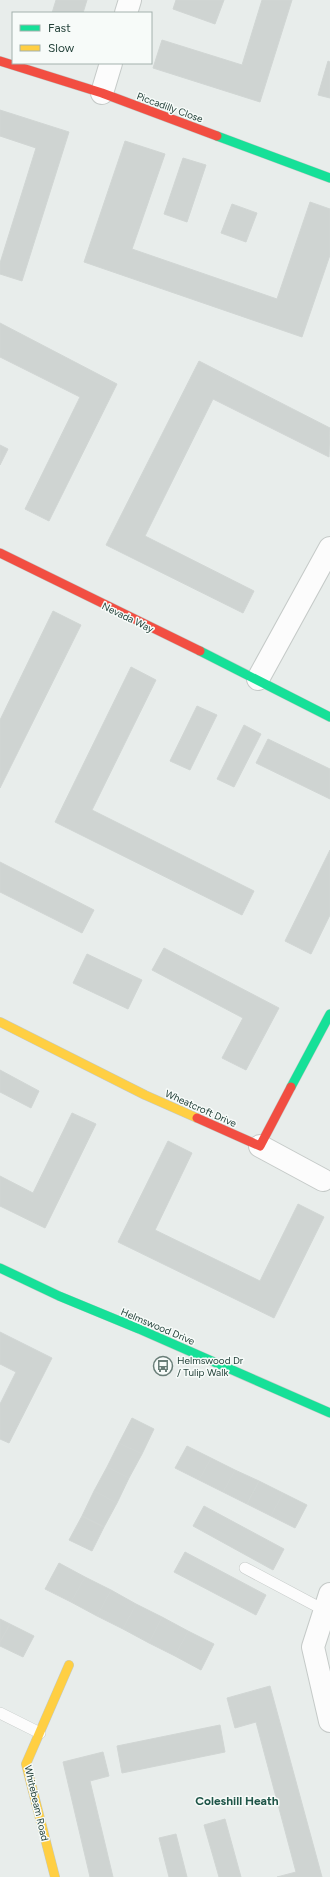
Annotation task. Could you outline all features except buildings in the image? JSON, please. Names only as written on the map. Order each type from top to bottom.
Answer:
[{"type":"street","points":[[126,12],[130,0]]},
{"type":"street","name":"Piccadilly Close","points":[[0,61],[102,93],[330,178]]},
{"type":"street","points":[[102,93],[111,64]]},
{"type":"street","points":[[258,679],[330,548]]},
{"type":"street","name":"Nevada Way","points":[[0,553],[258,679],[330,717]]},
{"type":"street","points":[[323,1180],[260,1146],[330,1014]]},
{"type":"street","name":"Wheatcroft Drive","points":[[0,1022],[145,1095],[260,1146]]},
{"type":"street","name":"Helmswood Drive","points":[[0,1268],[59,1296],[139,1329],[330,1413]]},
{"type":"street","points":[[327,1602],[312,1647],[330,1721]]},
{"type":"street","name":"Whitebeam Road","points":[[55,1877],[26,1764],[69,1665]]},
{"type":"lane","points":[[245,1568],[327,1602]]},
{"type":"lane","points":[[0,1713],[40,1733]]},
{"type":"traffic: fast","points":[[217,136],[330,178]]},
{"type":"traffic: fast","points":[[200,651],[330,717]]},
{"type":"traffic: fast","points":[[291,1087],[330,1014]]},
{"type":"traffic: fast","points":[[0,1268],[59,1296],[139,1329],[330,1413]]},
{"type":"traffic: slow","points":[[0,1022],[145,1095],[197,1118]]},
{"type":"traffic: slow","points":[[55,1877],[26,1764],[69,1665]]},
{"type":"traffic: jam","points":[[0,61],[102,93],[217,136]]},
{"type":"traffic: jam","points":[[0,553],[200,651]]},
{"type":"traffic: jam","points":[[197,1118],[260,1146],[291,1087]]},
{"type":"place","name":"Helmswood Dr / Tulip Walk","points":[[163,1366]]},
{"type":"district","name":"Coleshill Heath","points":[[237,1801]]}]
